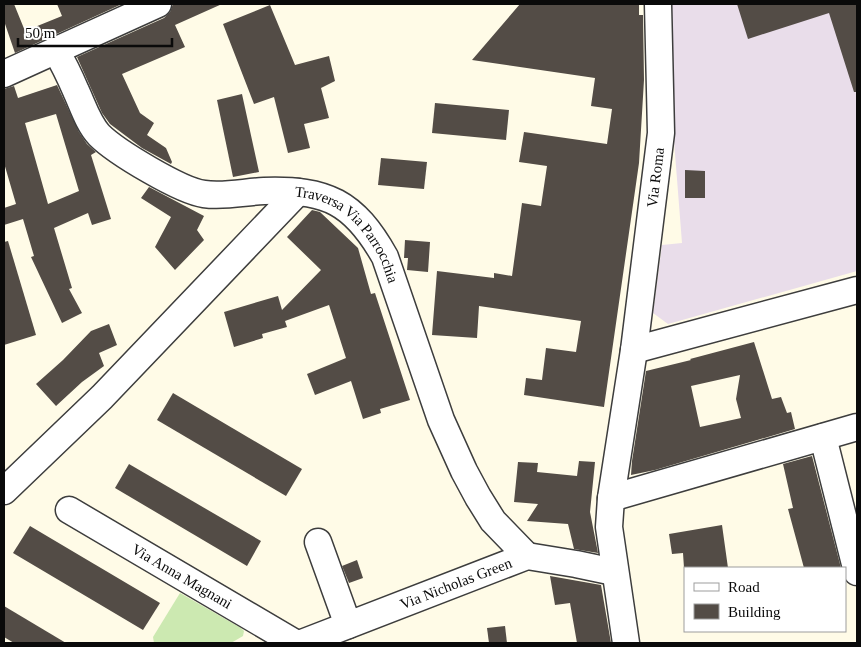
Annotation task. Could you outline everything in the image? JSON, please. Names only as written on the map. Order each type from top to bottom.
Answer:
[{"type":"street","points":[[4,74],[158,4]]},
{"type":"street","name":"Via Roma","points":[[626,643],[614,572],[609,526],[611,498],[634,350],[661,133],[658,4]]},
{"type":"street","name":"Traversa Via Parrocchia","points":[[56,51],[90,123],[98,134],[128,156],[177,185],[202,194],[218,195],[264,191],[298,192],[324,196],[340,204],[354,216],[376,242],[384,257],[441,420],[464,471],[493,521],[527,556]]},
{"type":"street","points":[[4,490],[102,397],[298,192]]},
{"type":"street","points":[[634,350],[857,290]]},
{"type":"street","points":[[611,498],[857,427]]},
{"type":"street","points":[[823,437],[857,572]]},
{"type":"street","name":"Via Anna Magnani","points":[[69,510],[296,643]]},
{"type":"street","points":[[318,542],[348,625]]},
{"type":"street","name":"Via Nicholas Green","points":[[302,643],[527,556],[614,572]]},
{"type":"shaded area","points":[[670,4],[857,4],[857,271],[668,324],[653,313],[662,245],[682,243],[673,128]]},
{"type":"green space","points":[[180,593],[241,628],[244,631],[243,636],[231,643],[154,643],[153,637]]},
{"type":"building","points":[[4,4],[14,4],[25,31],[62,16],[57,4],[122,4],[15,53],[4,21]]},
{"type":"building","points":[[173,4],[222,4],[175,25],[185,47],[122,74],[140,113],[154,123],[147,135],[166,148],[172,162],[171,164],[142,148],[110,124],[102,113],[77,57],[164,18],[170,12]]},
{"type":"building","points":[[520,4],[639,4],[639,15],[643,15],[644,80],[639,163],[604,407],[524,395],[526,378],[542,380],[546,348],[576,352],[581,321],[479,306],[477,338],[432,335],[437,271],[494,278],[494,273],[512,276],[522,203],[541,206],[547,166],[519,162],[524,132],[607,144],[612,109],[591,106],[595,78],[472,60]]},
{"type":"building","points":[[737,4],[857,4],[857,92],[854,92],[829,13],[748,39]]},
{"type":"building","points":[[270,5],[295,65],[329,56],[335,81],[321,88],[329,118],[304,124],[310,148],[288,153],[274,97],[254,104],[223,24]]},
{"type":"building","points":[[57,85],[79,132],[87,144],[96,152],[91,155],[111,219],[92,225],[88,213],[54,228],[72,288],[69,289],[82,313],[62,323],[31,257],[34,256],[23,219],[4,225],[4,208],[16,204],[4,163],[4,89],[14,86],[18,98]],"holes":[[[56,114],[79,191],[48,204],[25,123]]]},
{"type":"building","points":[[242,94],[259,172],[233,177],[217,100]]},
{"type":"building","points":[[435,103],[509,110],[506,140],[432,133]]},
{"type":"building","points":[[381,158],[427,162],[424,189],[378,185]]},
{"type":"building","points":[[685,170],[705,171],[705,198],[685,198]]},
{"type":"building","points":[[149,187],[204,216],[197,230],[204,240],[175,270],[155,247],[171,217],[141,198]]},
{"type":"building","points":[[312,210],[320,212],[358,248],[371,294],[375,293],[410,400],[380,409],[381,413],[363,419],[351,381],[315,395],[307,374],[346,358],[329,305],[285,321],[287,327],[262,334],[263,338],[234,347],[224,312],[278,296],[282,310],[321,270],[287,237]]},
{"type":"building","points":[[405,240],[430,242],[428,272],[407,270],[408,258],[404,258]]},
{"type":"building","points":[[8,241],[36,335],[4,345],[4,242]]},
{"type":"building","points":[[109,324],[117,345],[99,353],[104,366],[82,382],[56,406],[36,384],[91,331]]},
{"type":"building","points":[[754,342],[772,399],[781,397],[787,413],[791,412],[795,429],[655,470],[631,475],[646,371]],"holes":[[[740,375],[736,399],[741,418],[700,427],[691,386]]]},
{"type":"building","points":[[173,393],[302,469],[286,496],[157,420]]},
{"type":"building","points":[[812,456],[841,567],[804,567],[788,509],[793,508],[783,464]]},
{"type":"building","points":[[579,461],[595,462],[590,512],[598,553],[574,549],[568,524],[527,521],[538,504],[514,502],[518,462],[538,463],[537,472],[577,476]]},
{"type":"building","points":[[129,464],[261,541],[247,566],[115,488]]},
{"type":"building","points":[[722,525],[728,567],[684,568],[683,553],[672,554],[669,534]]},
{"type":"building","points":[[30,526],[160,603],[143,630],[13,553]]},
{"type":"building","points":[[357,560],[363,578],[349,583],[342,566]]},
{"type":"building","points":[[550,576],[601,585],[611,643],[577,643],[570,603],[555,605]]},
{"type":"building","points":[[4,606],[66,643],[14,643],[4,637]]},
{"type":"building","points":[[505,626],[507,643],[489,643],[487,628]]}]
